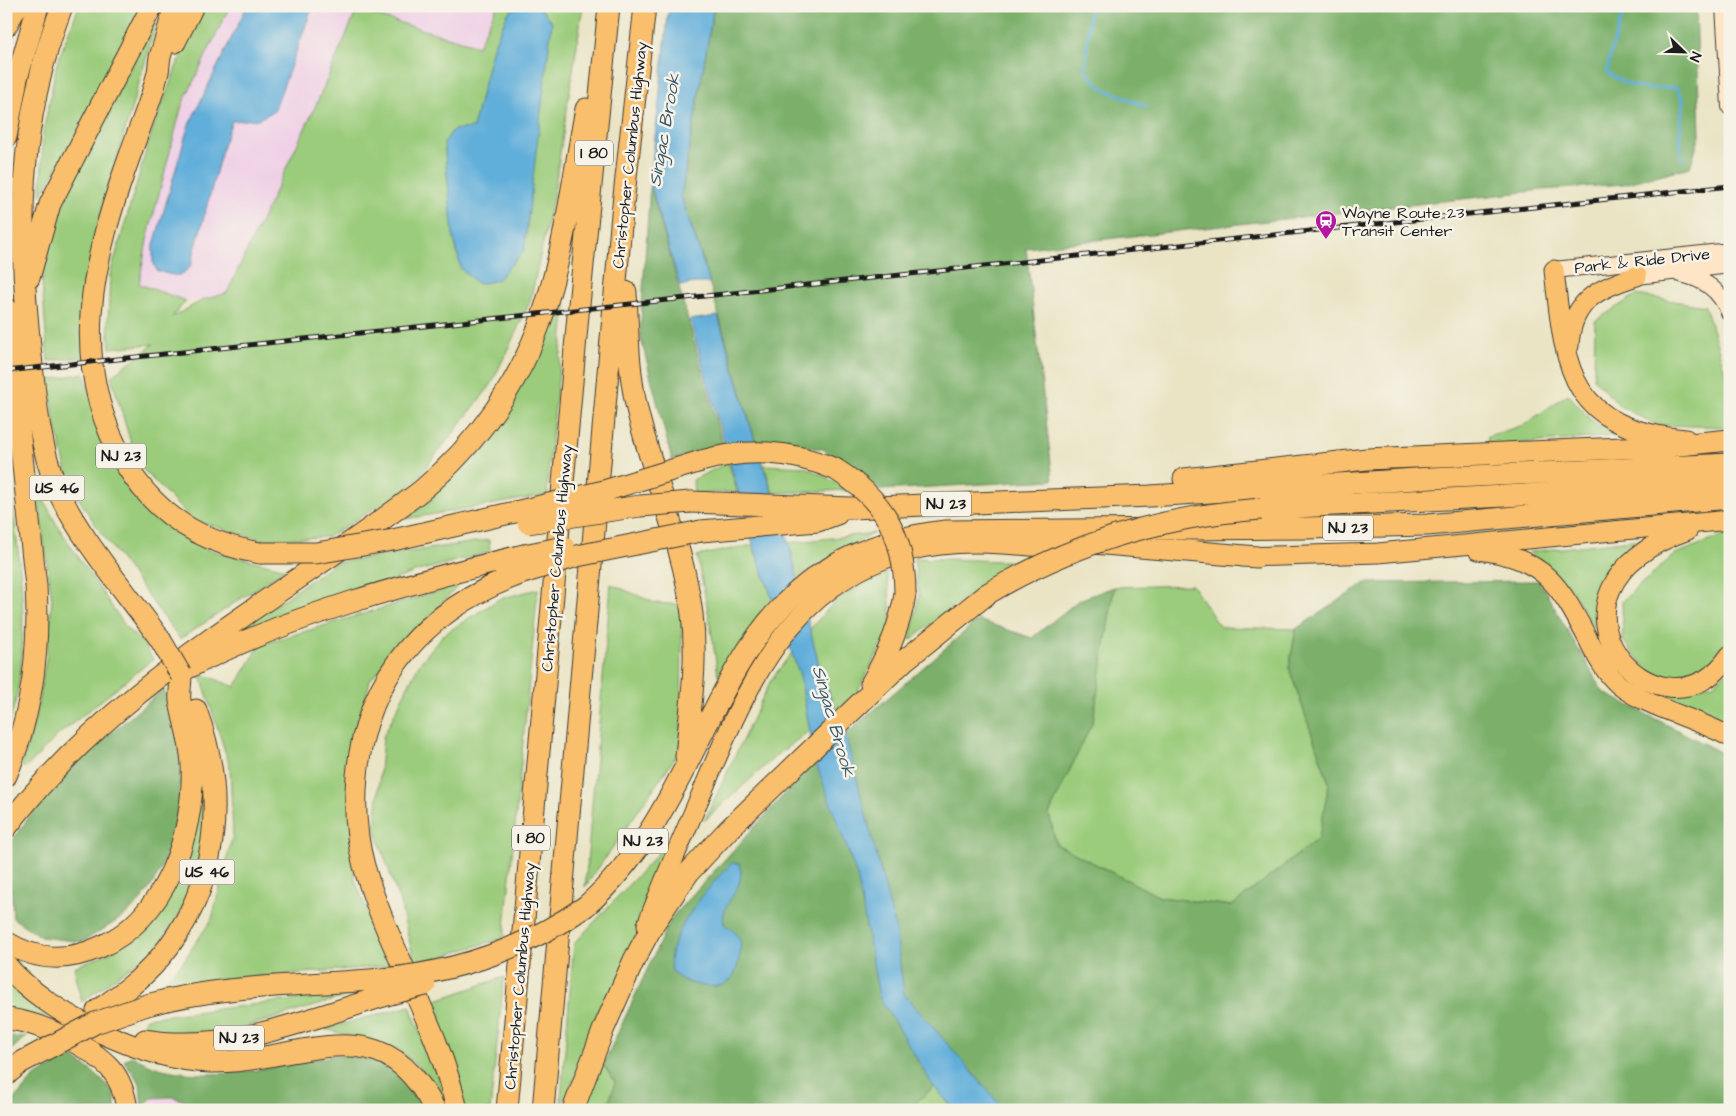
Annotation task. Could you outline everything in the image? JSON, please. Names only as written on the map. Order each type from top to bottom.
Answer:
[{"type":"highway","points":[[6,26],[18,6]]},
{"type":"highway","points":[[6,137],[17,78],[38,6]]},
{"type":"highway","name":"US 46","points":[[6,776],[18,746],[28,707],[35,667],[38,627],[15,302],[21,214],[27,139],[39,78],[62,6]]},
{"type":"highway","points":[[15,302],[50,204],[152,6]]},
{"type":"highway","name":"NJ 23","points":[[174,6],[158,73],[110,210],[99,251],[90,315],[91,356],[94,378],[104,418],[114,442],[134,477],[169,516],[204,538],[224,545],[260,553],[316,553],[527,516],[691,502],[735,502],[783,506],[851,508],[1041,501],[1432,478],[1730,464]]},
{"type":"highway","points":[[158,73],[166,62],[193,6]]},
{"type":"highway","points":[[6,828],[55,768],[84,740],[183,657],[422,490],[452,462],[489,418],[525,358],[549,294],[605,6]]},
{"type":"highway","name":"Christopher Columbus Highway","points":[[507,1110],[584,247],[610,6]]},
{"type":"highway","name":"Christopher Columbus Highway","points":[[543,1110],[622,214],[645,6]]},
{"type":"highway","points":[[622,214],[628,350],[633,390],[683,563],[692,612],[695,676],[685,765]]},
{"type":"highway","name":"US 46","points":[[13,1069],[91,1017],[142,976],[172,943],[194,906],[210,863],[214,835],[213,780],[205,738],[185,697],[181,675],[160,639],[82,531],[57,488],[43,447],[15,302]]},
{"type":"highway","points":[[1041,501],[1153,483],[1330,462],[1415,456],[1668,446],[1730,440]]},
{"type":"highway","points":[[527,516],[724,454],[765,451],[796,456],[835,469],[866,492],[890,523],[903,558],[905,594],[902,611],[891,644],[861,702]]},
{"type":"highway","points":[[573,1110],[601,1035],[634,960],[654,923],[689,872],[839,722],[926,641],[986,594],[1057,556],[1128,531],[1208,514],[1261,509],[1730,484]]},
{"type":"highway","name":"NJ 23","points":[[6,965],[45,999],[91,1017],[121,1035],[156,1042],[208,1043],[245,1037],[386,987],[461,975],[504,959],[538,941],[586,906],[615,879],[659,817],[745,651],[774,614],[803,587],[831,567],[869,548],[909,537],[966,530],[1384,526],[1495,520],[1730,498]]},
{"type":"highway","points":[[145,690],[238,642],[292,622],[417,583],[523,564],[615,538],[818,521],[851,508]]},
{"type":"highway","points":[[966,530],[1257,557]]},
{"type":"highway","points":[[457,1110],[435,1037],[383,917],[364,866],[356,824],[358,762],[374,702],[394,665],[407,648],[432,623],[454,606],[490,586],[523,564]]},
{"type":"highway","points":[[6,942],[39,957],[77,956],[119,937],[144,914],[156,899],[174,862],[190,804],[191,750],[185,697]]},
{"type":"highway","points":[[13,1069],[95,1023],[173,998],[222,990],[386,987]]},
{"type":"highway","points":[[91,1017],[135,1048],[189,1061],[248,1060],[340,1045],[369,1047],[389,1055],[407,1068],[426,1093],[435,1110]]},
{"type":"highway","points":[[6,1020],[20,1021],[45,1028],[101,1060],[119,1082],[127,1110]]},
{"type":"main road","points":[[1724,6],[1730,107]]},
{"type":"main road","name":"Park & Ride Drive","points":[[1554,270],[1722,252],[1730,255]]},
{"type":"main road","name":"Park & Ride Drive","points":[[1637,276],[1730,265]]},
{"type":"main road","points":[[1554,270],[1568,366],[1575,382],[1594,407],[1604,415],[1631,428],[1675,438],[1730,440]]},
{"type":"main road","points":[[1670,272],[1693,277],[1712,287],[1720,296],[1730,314]]},
{"type":"main road","points":[[1575,382],[1570,342],[1572,322],[1578,309],[1598,292],[1637,276]]},
{"type":"main road","points":[[634,960],[656,901],[735,714],[754,678],[779,640],[810,607],[838,584],[874,564],[910,551],[948,545],[1009,545],[1182,557],[1338,556],[1730,520]]},
{"type":"main road","points":[[1730,520],[1705,524],[1677,534],[1639,555],[1628,565],[1612,588],[1606,614],[1606,627],[1613,650],[1625,667],[1647,681],[1676,686],[1698,682],[1709,676],[1730,655]]},
{"type":"main road","points":[[1417,550],[1458,548],[1489,551],[1516,558],[1533,566],[1558,586],[1598,659],[1612,678],[1640,697],[1730,737]]},
{"type":"shaded area","points":[[230,6],[497,6],[478,46],[357,11],[316,105],[227,293],[203,300],[186,301],[139,285],[147,240],[182,105]]},
{"type":"shaded area","points":[[173,1097],[212,1110],[148,1110],[152,1098]]},
{"type":"green space","points":[[79,6],[142,6],[64,156],[41,195],[43,133],[57,63]]},
{"type":"green space","points":[[203,6],[230,6],[182,105],[147,240],[139,284],[186,301],[172,317],[203,300],[227,293],[316,105],[357,10],[478,46],[497,6],[517,6],[508,13],[493,47],[473,129],[453,130],[453,235],[552,22],[538,6],[583,6],[554,192],[530,302],[491,385],[411,486],[328,537],[262,540],[192,520],[137,463],[111,376],[154,344],[110,348],[108,324],[110,275],[150,137],[188,36]]},
{"type":"green space","points":[[714,6],[1696,6],[1700,135],[1690,167],[1624,184],[1542,190],[1026,248],[1053,480],[881,490],[823,449],[755,441],[702,257],[681,196]]},
{"type":"green space","points":[[159,14],[94,237],[85,357],[48,361],[42,281],[58,206]]},
{"type":"green space","points":[[650,184],[723,445],[672,460],[640,335]]},
{"type":"green space","points":[[1636,295],[1705,306],[1730,388],[1730,427],[1657,425],[1621,407],[1594,379],[1595,321]]},
{"type":"green space","points":[[554,305],[566,305],[547,481],[548,495],[405,519],[429,502],[448,477]]},
{"type":"green space","points":[[84,373],[105,445],[131,494],[209,550],[286,569],[180,639],[97,527],[70,485],[54,418],[49,380]]},
{"type":"green space","points":[[1568,394],[1591,420],[1616,436],[1488,446],[1488,436],[1524,425]]},
{"type":"green space","points":[[6,462],[19,563],[23,634],[21,668],[15,701],[6,733]]},
{"type":"green space","points":[[725,464],[729,464],[737,492],[694,493],[693,480]]},
{"type":"green space","points":[[764,465],[805,467],[851,490],[773,493]]},
{"type":"green space","points":[[37,488],[57,525],[80,560],[128,630],[142,642],[153,659],[58,735],[26,768],[21,766],[36,715],[47,654],[52,599]]},
{"type":"green space","points":[[874,533],[797,577],[789,543]]},
{"type":"green space","points":[[1730,533],[1730,638],[1722,654],[1687,680],[1649,672],[1623,641],[1622,601],[1675,554]]},
{"type":"green space","points":[[1656,537],[1604,596],[1600,638],[1569,586],[1529,552]]},
{"type":"green space","points":[[489,540],[490,552],[415,572],[216,648],[334,563]]},
{"type":"green space","points":[[753,545],[774,603],[718,675],[697,556]]},
{"type":"green space","points":[[914,558],[1030,562],[965,599],[910,640],[919,596]]},
{"type":"green space","points":[[887,571],[892,626],[855,696],[776,756],[704,821],[771,680],[810,629],[838,598]]},
{"type":"green space","points":[[1539,581],[1603,692],[1720,752],[1730,766],[1730,1110],[975,1110],[934,1087],[907,1110],[607,1110],[615,1082],[603,1065],[671,918],[815,761],[978,620],[1032,638],[1079,600],[1114,587],[1093,721],[1049,814],[1056,844],[1160,897],[1232,906],[1319,838],[1329,783],[1289,668],[1296,629],[1365,583]]},
{"type":"green space","points":[[611,584],[655,603],[682,605],[681,749],[585,887]]},
{"type":"green space","points":[[459,585],[370,680],[351,756],[355,880],[390,966],[161,984],[182,963],[212,919],[233,834],[230,767],[200,673],[235,687],[260,645]]},
{"type":"green space","points":[[1192,585],[1220,627],[1296,629],[1289,668],[1329,783],[1319,838],[1232,906],[1160,897],[1056,844],[1049,814],[1093,721],[1114,587]]},
{"type":"green space","points":[[538,589],[504,938],[415,964],[400,903],[375,829],[383,737],[419,664],[443,635],[499,599]]},
{"type":"green space","points":[[1730,670],[1730,728],[1655,695],[1713,684]]},
{"type":"green space","points":[[164,689],[176,725],[179,747],[180,793],[172,839],[164,861],[154,881],[141,900],[121,918],[105,928],[82,942],[41,937],[13,918],[11,888],[6,887],[6,850],[31,814],[79,760]]},
{"type":"green space","points":[[202,787],[204,825],[196,873],[181,912],[156,948],[82,1002],[74,967],[106,954],[134,937]]},
{"type":"green space","points":[[674,836],[629,957],[560,1110],[574,944]]},
{"type":"green space","points":[[504,977],[490,1110],[466,1110],[457,1074],[431,1002]]},
{"type":"green space","points":[[6,979],[48,1016],[6,1013]]},
{"type":"green space","points":[[364,991],[225,1033],[138,1032],[146,1018]]},
{"type":"green space","points":[[410,1006],[451,1110],[433,1081],[399,1049],[325,1029]]},
{"type":"green space","points":[[27,1036],[6,1054],[6,1037]]},
{"type":"green space","points":[[337,1055],[379,1061],[406,1080],[426,1110],[212,1110],[173,1097],[152,1098],[142,1108],[140,1083],[124,1061],[131,1056],[162,1069],[209,1074],[252,1071]]},
{"type":"green space","points":[[71,1056],[93,1072],[115,1093],[115,1110],[6,1110],[33,1078]]},
{"type":"green space","points":[[603,1065],[616,1082],[607,1110],[584,1110],[585,1101]]},
{"type":"green space","points":[[934,1087],[955,1110],[907,1110]]},
{"type":"water","points":[[247,6],[313,6],[274,111],[258,119],[232,121],[223,146],[191,265],[180,275],[157,271],[153,262],[153,248],[188,127]]},
{"type":"water","points":[[517,6],[538,6],[552,22],[524,251],[497,280],[478,284],[461,269],[453,235],[444,143],[453,130],[473,128],[493,47],[508,13]]},
{"type":"water","name":"Singac Brook","points":[[669,6],[714,6],[681,196],[710,283],[694,283],[680,286],[650,184]]},
{"type":"water","name":"Singac Brook","points":[[718,316],[755,441],[789,543],[820,669],[845,734],[895,926],[904,994],[1005,1110],[955,1110],[934,1087],[879,997],[857,876],[815,761],[800,676],[753,545],[690,320]]},
{"type":"water","points":[[732,863],[740,863],[741,873],[737,889],[726,908],[724,924],[737,934],[739,938],[741,946],[736,971],[728,982],[722,985],[707,986],[689,983],[676,975],[672,970],[670,958],[674,944],[680,929],[690,913],[712,884]]},
{"type":"waterway","points":[[1090,6],[1085,70],[1102,88],[1147,107]]},
{"type":"waterway","points":[[1625,6],[1610,55],[1607,72],[1624,82],[1639,87],[1675,87],[1683,98],[1680,136],[1682,161]]},
{"type":"railway","points":[[6,371],[1730,186]]},
{"type":"place","name":"Wayne Route 23 Transit Center","points":[[1326,240]]}]
